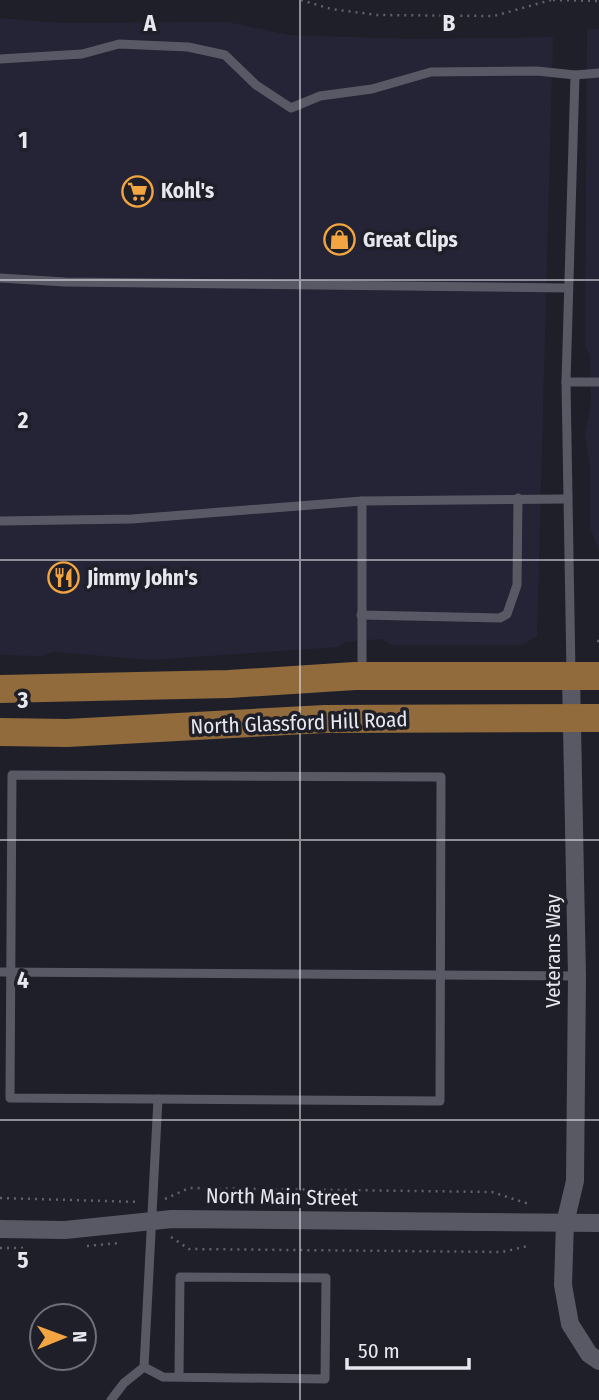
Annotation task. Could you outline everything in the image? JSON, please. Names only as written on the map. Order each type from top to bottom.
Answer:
[{"type":"main road","name":"North Glassford Hill Road","points":[[0,688],[229,684],[362,676],[585,676]]},
{"type":"main road","name":"North Glassford Hill Road","points":[[0,732],[67,733],[325,719],[586,718]]},
{"type":"street","name":"Veterans Way","points":[[565,1223],[575,1181],[585,676]]},
{"type":"street","name":"North Main Street","points":[[0,1229],[65,1230],[172,1219],[599,1223]]},
{"type":"street","points":[[565,1223],[563,1285],[570,1324],[589,1354],[599,1361]]},
{"type":"lane","points":[[0,59],[82,54],[119,44],[188,47],[225,55],[256,85],[291,108],[320,96],[383,87],[431,72],[537,71],[575,75],[599,73]]},
{"type":"lane","points":[[575,75],[566,382],[566,499],[585,676]]},
{"type":"lane","points":[[0,278],[568,288]]},
{"type":"lane","points":[[566,382],[599,382]]},
{"type":"lane","points":[[361,615],[500,618],[507,614],[517,585],[518,498]]},
{"type":"lane","points":[[0,521],[132,519],[362,501],[566,499]]},
{"type":"lane","points":[[362,501],[362,676]]},
{"type":"lane","points":[[12,775],[442,777],[441,975],[440,1101],[10,1098],[12,775]]},
{"type":"lane","points":[[0,972],[577,976]]},
{"type":"lane","points":[[111,1400],[124,1383],[144,1367],[158,1099]]},
{"type":"lane","points":[[144,1367],[163,1377],[326,1379],[326,1278],[180,1277],[179,1376]]},
{"type":"path","points":[[302,0],[331,9],[377,15],[494,16],[552,0],[599,1]]},
{"type":"path","points":[[162,1200],[189,1188],[492,1192],[529,1205]]},
{"type":"path","points":[[0,1198],[141,1202]]},
{"type":"path","points":[[167,1230],[167,1234],[189,1249],[502,1252],[528,1246]]},
{"type":"shaded area","points":[[0,18],[59,23],[228,22],[289,35],[416,39],[553,37],[537,636],[522,645],[391,645],[382,639],[345,642],[338,647],[151,660],[55,652],[40,656],[0,655]]},
{"type":"shaded area","points":[[587,29],[599,29],[599,552],[590,527],[590,468],[585,434],[591,404],[590,355],[585,347]]},
{"type":"place","name":"Kohl's","points":[[138,191]]},
{"type":"place","name":"Great Clips","points":[[340,240]]},
{"type":"place","name":"Jimmy John's","points":[[64,578]]}]
